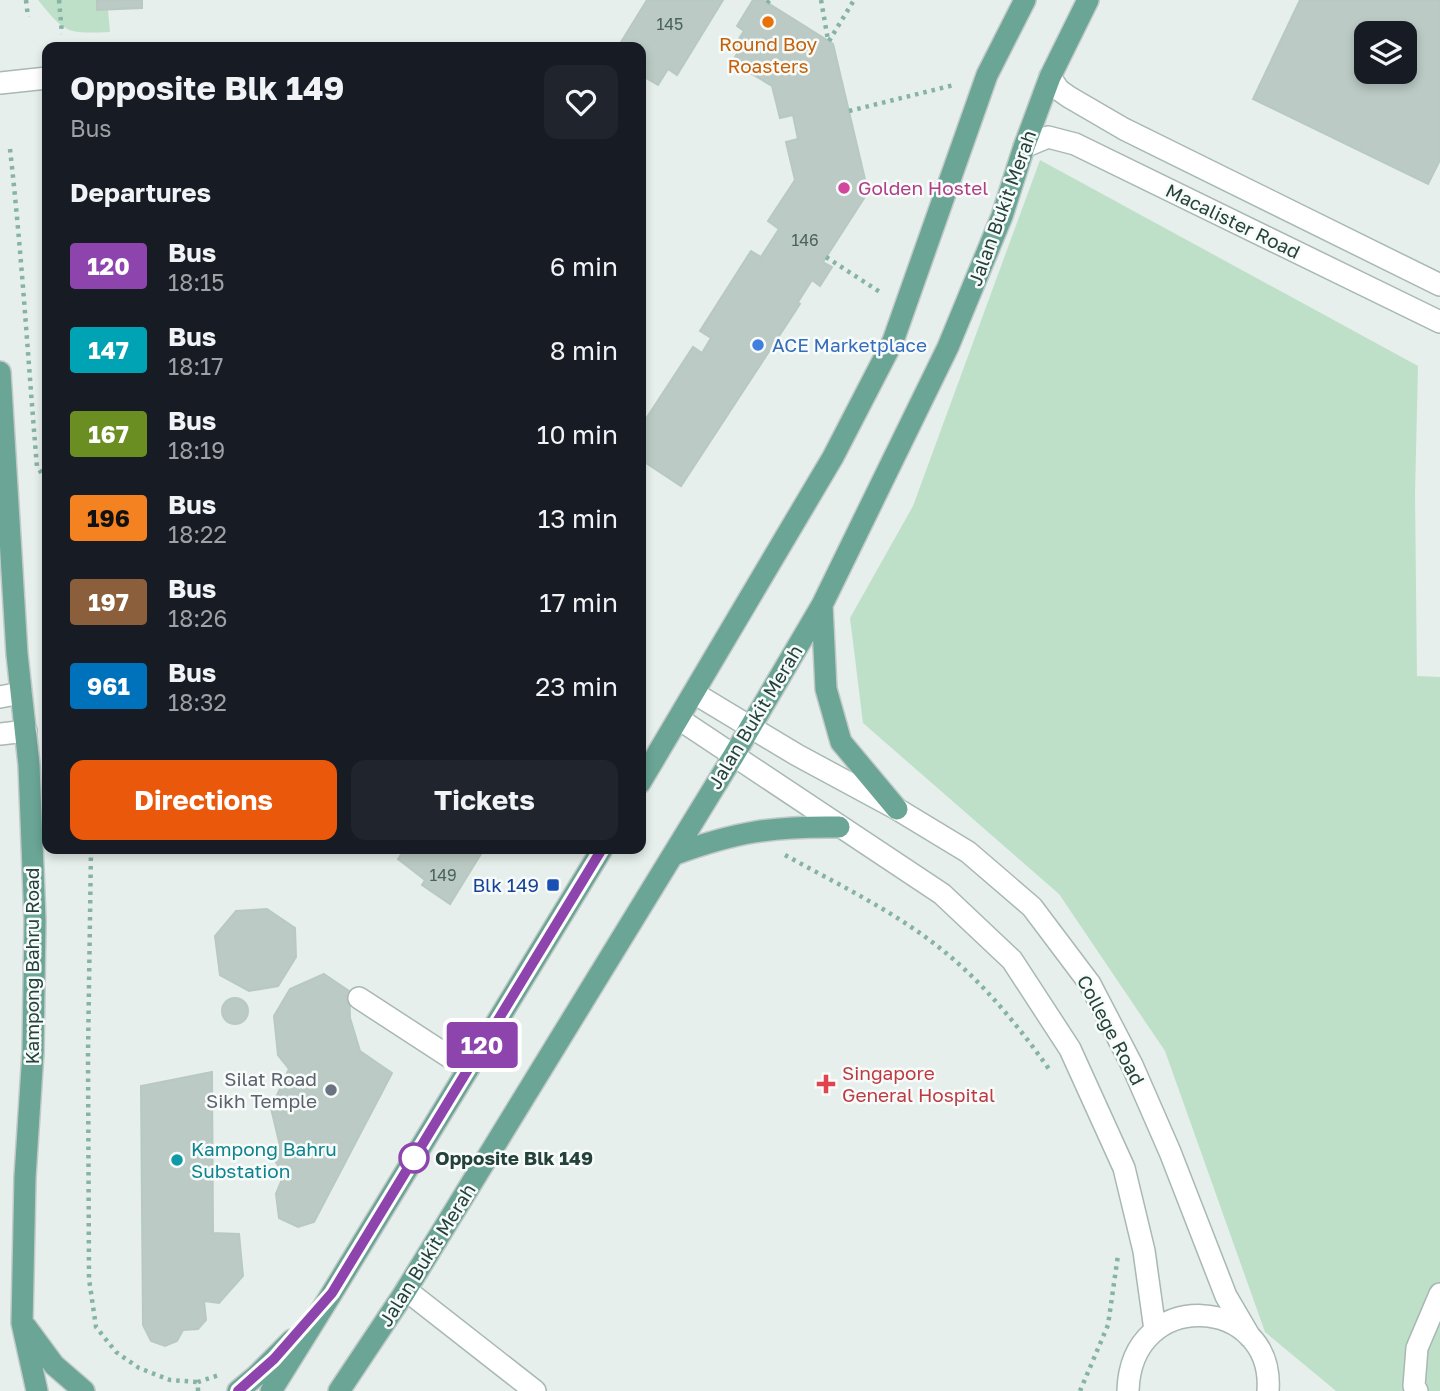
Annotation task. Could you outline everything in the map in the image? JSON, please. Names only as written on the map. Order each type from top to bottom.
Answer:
[{"type":"main road","points":[[646,773],[833,457],[893,341],[987,75],[1025,0]]},
{"type":"main road","name":"Jalan Bukit Merah","points":[[339,1391],[406,1290],[734,755],[822,605],[948,347],[1002,216],[1050,77],[1088,0]]},
{"type":"main road","name":"Kampong Bahru Road","points":[[0,372],[21,693],[26,731],[35,921],[33,1052],[25,1177],[22,1323],[37,1391]]},
{"type":"main road","points":[[822,605],[826,689],[841,742],[897,809]]},
{"type":"main road","points":[[673,855],[743,832],[794,826],[839,827]]},
{"type":"main road","points":[[271,1391],[599,854]]},
{"type":"main road","points":[[238,1391],[274,1359],[332,1293]]},
{"type":"main road","points":[[22,1323],[54,1365],[84,1391]]},
{"type":"street","name":"Macalister Road","points":[[1050,77],[1069,97],[1124,128],[1440,285]]},
{"type":"street","points":[[0,83],[42,79]]},
{"type":"street","name":"Macalister Road","points":[[1024,147],[1048,137],[1075,144],[1440,322]]},
{"type":"street","points":[[0,697],[21,693]]},
{"type":"street","name":"College Road","points":[[694,693],[968,852],[1032,907],[1090,984],[1132,1065],[1170,1152],[1226,1296],[1263,1356],[1271,1387]]},
{"type":"street","points":[[679,719],[942,894],[1012,960],[1070,1049],[1124,1168],[1144,1251],[1154,1330]]},
{"type":"street","points":[[0,734],[26,731]]},
{"type":"street","points":[[359,998],[468,1069]]},
{"type":"street","points":[[406,1290],[535,1391]]},
{"type":"street","points":[[1417,1391],[1414,1386],[1417,1348],[1440,1294]]},
{"type":"street","points":[[1126,1385],[1138,1348],[1154,1330],[1177,1317],[1203,1315],[1229,1321],[1251,1336]]},
{"type":"path","points":[[26,0],[28,17]]},
{"type":"path","points":[[60,0],[62,34]]},
{"type":"path","points":[[821,0],[829,41],[854,0]]},
{"type":"path","points":[[849,111],[954,85]]},
{"type":"path","points":[[10,149],[20,237],[24,320],[37,467],[42,474]]},
{"type":"path","points":[[826,257],[883,294]]},
{"type":"path","points":[[743,832],[881,908],[946,953],[1011,1017],[1055,1077]]},
{"type":"path","points":[[91,854],[89,1279],[96,1327],[116,1352],[139,1368],[170,1380],[198,1382]]},
{"type":"path","points":[[1080,1391],[1108,1325],[1118,1253],[1121,1266]]},
{"type":"green space","points":[[38,0],[107,0],[110,32],[68,29],[54,19]]},
{"type":"green space","points":[[1040,160],[1418,366],[1415,494],[1417,676],[1440,677],[1440,1391],[1336,1391],[1265,1332],[1165,1051],[1059,894],[863,723],[850,618],[913,506]]},
{"type":"building","points":[[97,0],[142,0],[142,8],[97,10]]},
{"type":"building","points":[[647,0],[723,0],[677,75],[668,69],[658,85],[646,78],[646,42],[621,42]]},
{"type":"building","points":[[753,0],[763,0],[833,44],[868,192],[823,262],[832,267],[820,286],[812,280],[798,302],[800,304],[681,486],[646,463],[646,419],[693,347],[702,353],[711,338],[700,331],[751,251],[761,257],[779,229],[768,221],[795,180],[786,142],[798,139],[793,115],[780,118],[772,86],[732,62],[740,49],[734,46],[744,31],[737,26]]},
{"type":"building","points":[[1300,0],[1440,0],[1440,160],[1428,184],[1253,99]]},
{"type":"building","points":[[402,854],[481,854],[450,904],[422,885],[425,880],[398,859]]},
{"type":"building","points":[[267,909],[295,928],[296,957],[278,986],[249,991],[220,975],[215,936],[236,911]]},
{"type":"building","name":"Silat Road Sikh Temple","points":[[324,974],[349,991],[350,1018],[360,1051],[392,1073],[314,1222],[298,1227],[279,1218],[276,1194],[284,1174],[267,1149],[280,1146],[271,1108],[289,1069],[278,1055],[274,1016],[290,989]]},
{"type":"building","points":[[235,998],[244,1002],[248,1011],[244,1020],[235,1024],[226,1020],[222,1011],[226,1002]]},
{"type":"building","name":"Kampong Bahru Substation","points":[[212,1072],[213,1233],[239,1234],[243,1276],[219,1303],[204,1301],[206,1320],[198,1329],[183,1330],[177,1341],[165,1346],[151,1341],[143,1325],[141,1086]]},
{"type":"bus line","name":"120","points":[[238,1391],[274,1359],[332,1293],[599,854]]},
{"type":"place","name":"Round Boy Roasters","points":[[768,22]]},
{"type":"place","name":"Golden Hostel","points":[[844,188]]},
{"type":"place","name":"ACE Marketplace","points":[[758,345]]},
{"type":"place","name":"Blk 149","points":[[553,885]]},
{"type":"place","name":"Singapore General Hospital","points":[[826,1084]]},
{"type":"place","name":"Silat Road Sikh Temple","points":[[331,1090]]},
{"type":"place","name":"Opposite Blk 149","points":[[414,1158]]},
{"type":"place","name":"Kampong Bahru Substation","points":[[177,1160]]}]
